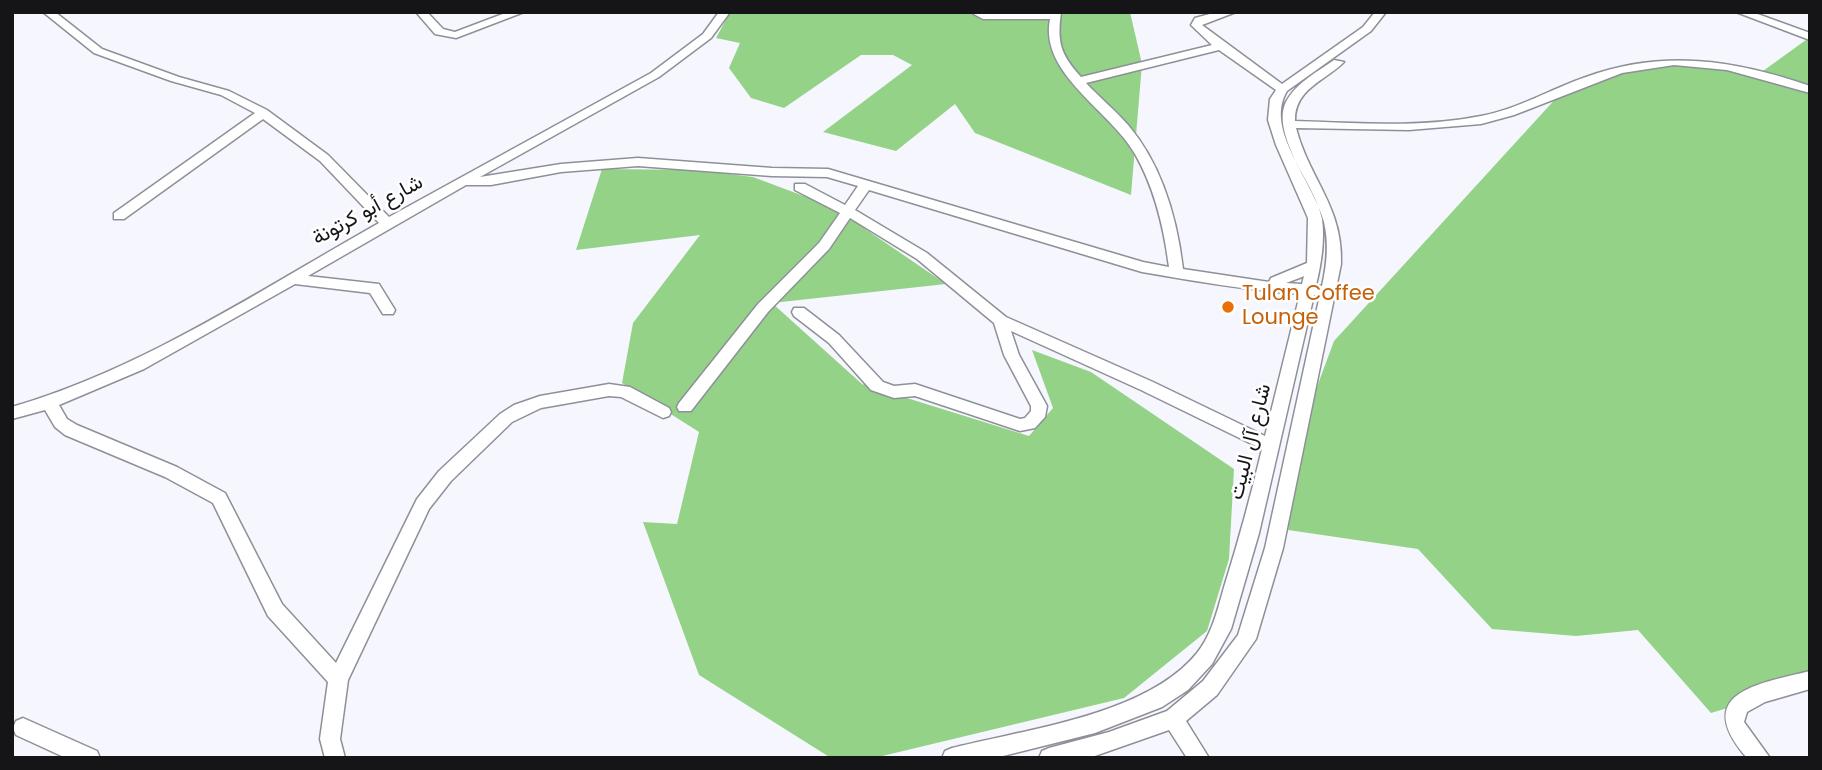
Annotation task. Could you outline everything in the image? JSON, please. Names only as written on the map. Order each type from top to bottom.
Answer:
[{"type":"street","points":[[48,12],[90,46],[106,54],[174,79],[225,93],[263,113],[324,158],[388,223]]},
{"type":"street","points":[[421,12],[439,32],[456,35],[519,12]]},
{"type":"street","name":"شارع أبو كرتونة","points":[[12,414],[49,403],[167,349],[666,68],[707,36],[725,12]]},
{"type":"street","points":[[975,12],[984,16],[1056,14],[1053,38],[1055,46],[1080,81],[1131,137],[1142,155],[1169,226],[1178,275]]},
{"type":"street","points":[[1231,12],[1195,23],[1199,30],[1282,89],[1367,29],[1381,12]]},
{"type":"street","points":[[1393,12],[1376,32],[1297,94],[1290,104],[1289,124],[1411,125],[1479,120],[1521,109],[1588,80],[1647,62],[1695,61],[1725,65],[1810,90]]},
{"type":"street","points":[[1741,12],[1810,37]]},
{"type":"street","points":[[1080,81],[1221,46]]},
{"type":"street","name":"شارع آل البيت","points":[[952,758],[1095,723],[1154,700],[1181,683],[1205,658],[1221,629],[1272,447],[1311,278],[1315,218],[1282,145],[1274,120],[1276,99],[1282,89]]},
{"type":"street","points":[[119,216],[263,113]]},
{"type":"street","name":"شارع آل البيت","points":[[1049,758],[1110,742],[1173,719],[1210,688],[1246,639],[1273,548],[1330,286],[1335,245],[1330,218],[1289,124]]},
{"type":"street","points":[[464,181],[491,181],[561,167],[649,162],[772,172],[828,173],[1106,258],[1178,275],[1236,281],[1247,285],[1276,284],[1311,278]]},
{"type":"street","points":[[685,407],[763,308],[824,246],[867,183]]},
{"type":"street","points":[[800,187],[847,211],[927,259],[1001,321],[1147,386],[1272,447]]},
{"type":"street","points":[[1276,284],[1297,274],[1330,286]]},
{"type":"street","points":[[291,279],[374,288],[388,310]]},
{"type":"street","points":[[1276,284],[1304,308]]},
{"type":"street","points":[[799,312],[834,339],[877,386],[885,390],[915,390],[1020,425],[1029,424],[1039,413],[1039,406],[1017,369],[1001,321]]},
{"type":"street","points":[[335,758],[330,739],[338,679],[423,504],[445,476],[506,418],[520,409],[540,402],[617,389],[663,412]]},
{"type":"street","points":[[49,403],[61,423],[71,430],[171,472],[219,498],[267,598],[300,639],[338,679]]},
{"type":"street","points":[[1760,758],[1733,720],[1733,711],[1744,700],[1753,696],[1810,680]]},
{"type":"street","points":[[1173,719],[1199,758]]},
{"type":"street","points":[[23,728],[90,758]]},
{"type":"green space","points":[[730,12],[1130,12],[1142,64],[1131,195],[975,133],[955,104],[896,151],[823,132],[912,65],[893,55],[861,55],[784,108],[751,98],[729,68],[740,43],[716,38]]},
{"type":"green space","points":[[1810,37],[1810,683],[1711,713],[1638,630],[1576,636],[1492,629],[1418,549],[1288,530],[1305,419],[1334,341],[1559,95],[1650,62],[1763,71]]},
{"type":"green space","points":[[602,169],[696,170],[753,177],[833,207],[946,284],[772,303],[862,384],[1029,436],[1053,408],[1032,350],[1091,372],[1234,469],[1229,559],[1207,631],[1124,698],[874,758],[831,758],[699,675],[643,522],[677,524],[699,432],[622,383],[633,323],[700,235],[576,250]]},
{"type":"place","name":"Tulan Coffee Lounge","points":[[1228,307]]}]
